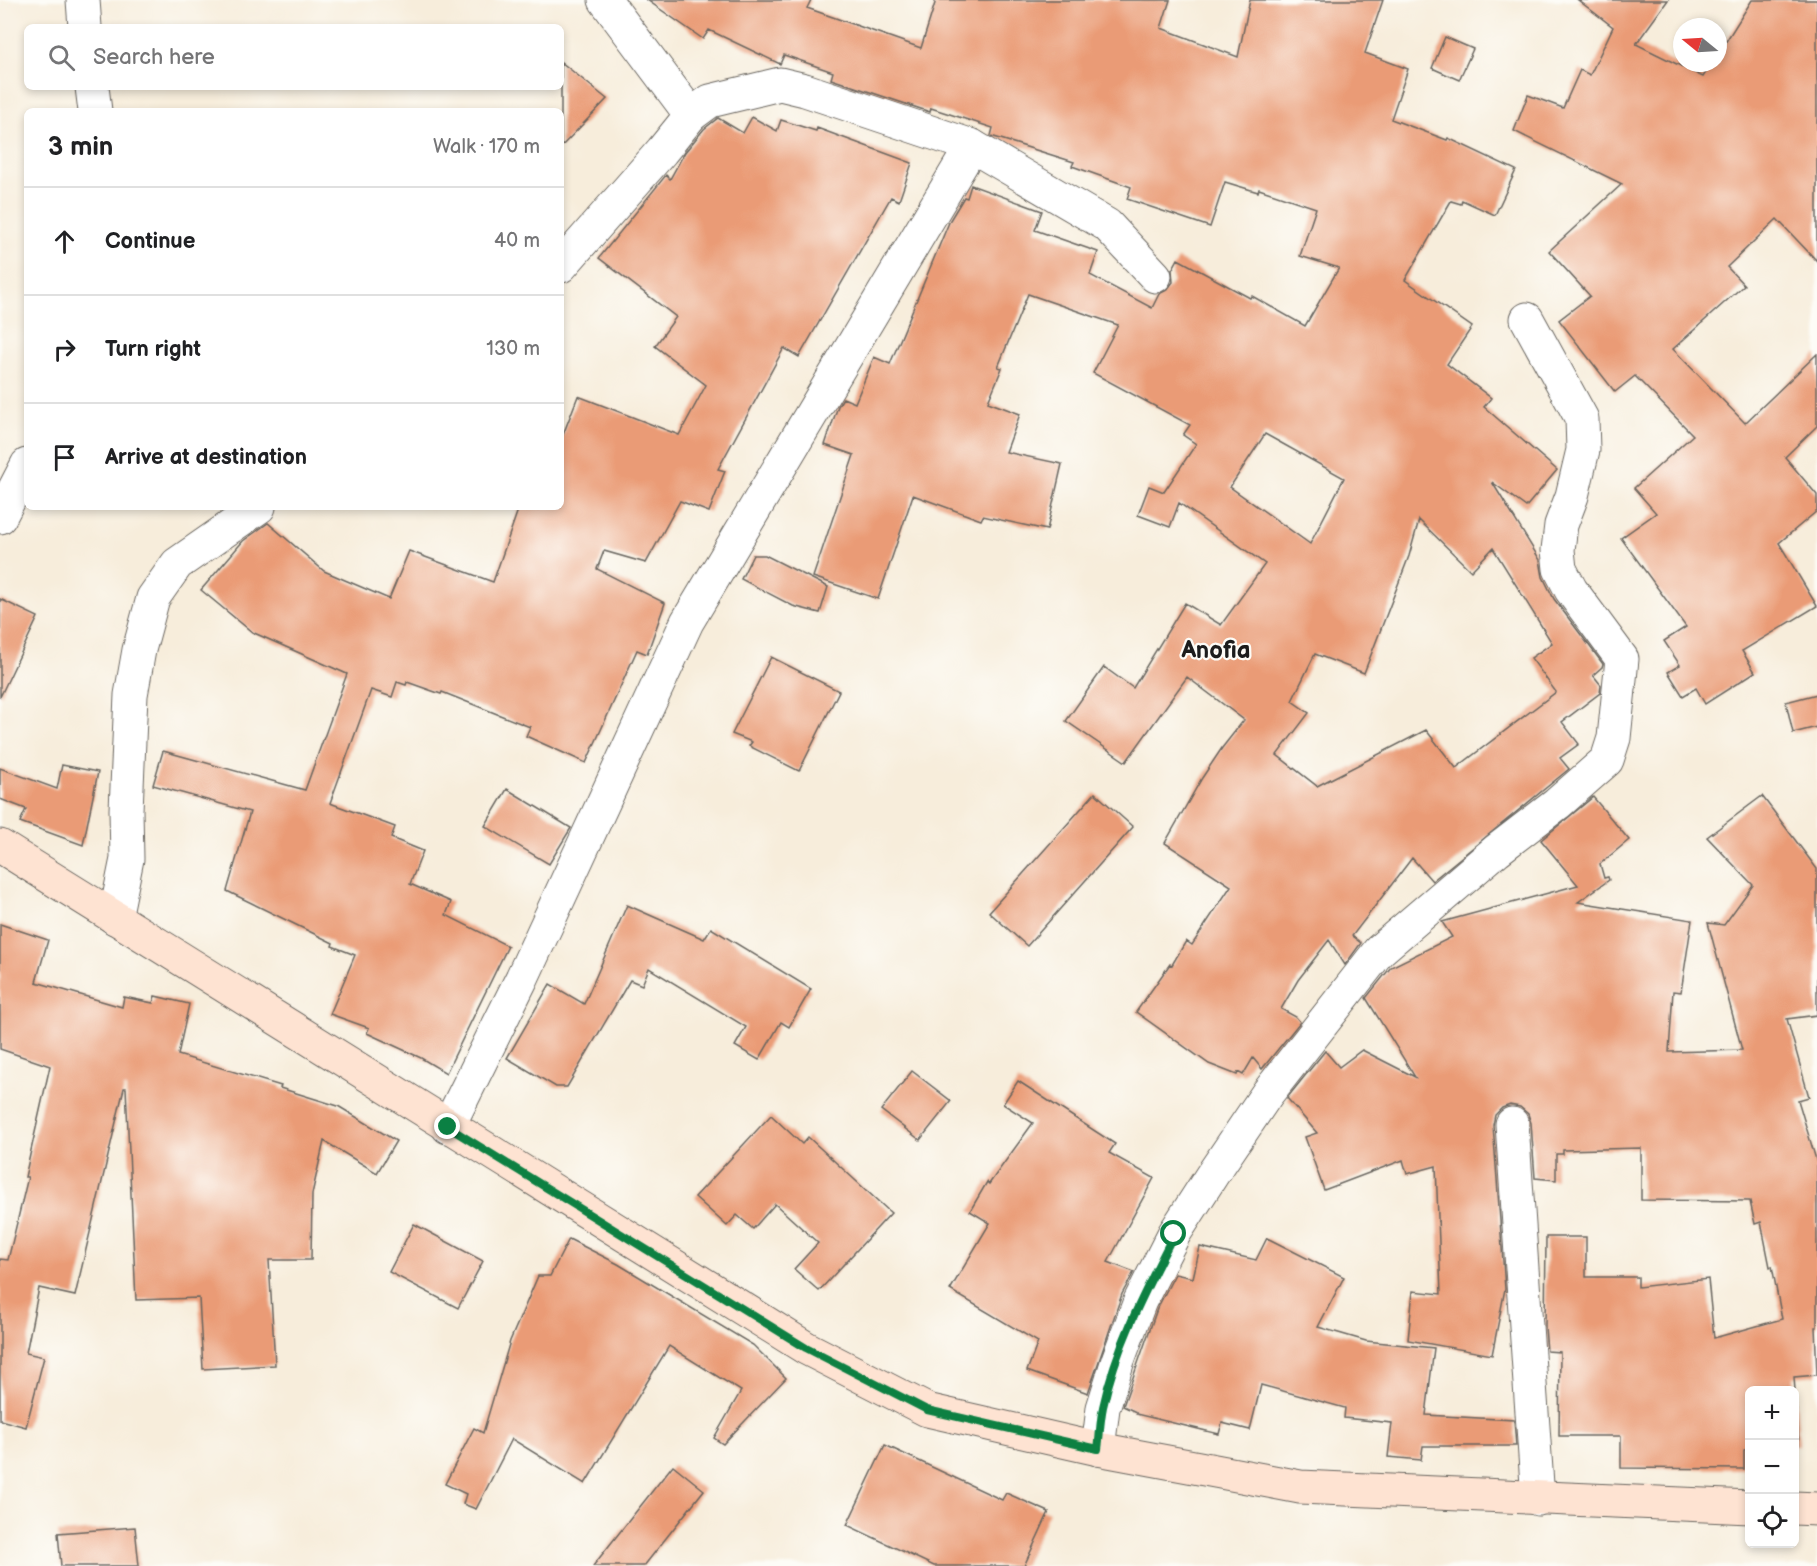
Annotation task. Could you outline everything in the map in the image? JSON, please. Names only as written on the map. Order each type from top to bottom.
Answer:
[{"type":"main road","points":[[0,846],[806,1348],[927,1410],[1098,1449],[1300,1487],[1745,1507]]},
{"type":"main road","points":[[1799,1508],[1817,1509]]},
{"type":"street","points":[[82,0],[85,24]]},
{"type":"street","points":[[604,0],[691,115]]},
{"type":"street","points":[[564,263],[691,115],[710,100],[780,84],[805,90],[972,146],[1107,225],[1155,276]]},
{"type":"street","points":[[92,90],[95,108]]},
{"type":"street","points":[[448,1127],[522,978],[687,622],[972,146]]},
{"type":"street","points":[[1098,1449],[1103,1408],[1140,1301],[1174,1234],[1267,1094],[1379,951],[1607,760],[1614,738],[1622,659],[1571,590],[1560,569],[1558,550],[1561,525],[1572,496],[1583,450],[1582,419],[1527,319]]},
{"type":"street","points":[[0,517],[24,471]]},
{"type":"street","points":[[115,918],[127,859],[126,810],[131,696],[139,650],[153,598],[177,564],[255,510]]},
{"type":"street","points":[[1512,1124],[1538,1499]]},
{"type":"building","points":[[647,0],[811,0],[807,8],[921,48],[936,0],[1170,0],[1161,28],[1238,57],[1250,0],[1383,0],[1365,53],[1408,69],[1391,119],[1447,140],[1448,138],[1516,170],[1495,215],[1462,200],[1461,204],[1451,201],[1405,280],[1472,327],[1447,364],[1491,398],[1484,407],[1557,470],[1526,507],[1492,482],[1540,560],[1543,577],[1554,599],[1603,664],[1593,675],[1601,685],[1600,693],[1562,722],[1579,744],[1560,758],[1569,769],[1432,881],[1412,858],[1352,936],[1361,943],[1345,965],[1329,940],[1298,980],[1281,1009],[1296,1017],[1300,1022],[1262,1069],[1253,1058],[1243,1075],[1238,1072],[1237,1075],[1209,1064],[1136,1012],[1170,964],[1172,965],[1186,941],[1192,945],[1231,886],[1165,843],[1202,778],[1244,720],[1187,677],[1126,762],[1066,721],[1104,667],[1133,688],[1185,603],[1221,625],[1265,564],[1179,503],[1170,527],[1138,515],[1149,486],[1164,492],[1196,444],[1183,435],[1190,425],[1093,373],[1118,325],[1028,294],[998,367],[1002,368],[988,402],[1020,414],[1006,452],[1062,464],[1047,530],[983,516],[981,520],[913,495],[878,599],[813,577],[854,455],[825,445],[838,406],[843,398],[855,403],[874,357],[890,364],[950,220],[964,197],[967,198],[971,185],[1042,211],[1035,230],[1098,252],[1090,275],[1152,308],[1159,294],[1167,290],[1173,282],[1172,270],[1178,259],[1250,298],[1252,296],[1305,326],[1339,268],[1300,256],[1316,208],[1259,189],[1258,192],[1225,182],[1210,227],[1127,199],[1131,187],[1072,166],[1074,162],[991,136],[993,128],[931,108],[930,112],[831,79],[833,72],[784,55],[780,64],[709,30],[703,39]],"holes":[[[1265,434],[1344,478],[1310,544],[1230,487]],[[1419,520],[1471,571],[1493,548],[1552,643],[1531,658],[1556,692],[1456,768],[1426,730],[1317,786],[1277,755],[1309,713],[1292,701],[1315,654],[1364,673],[1409,556]]]},
{"type":"building","points":[[1578,0],[1668,0],[1636,44],[1673,62],[1673,72],[1693,72],[1703,77],[1706,72],[1727,72],[1727,40],[1752,0],[1817,0],[1817,261],[1777,219],[1727,267],[1744,285],[1673,349],[1745,423],[1817,354],[1817,426],[1785,457],[1817,495],[1817,511],[1779,543],[1817,606],[1742,651],[1755,672],[1705,704],[1696,688],[1683,696],[1668,672],[1680,665],[1664,641],[1686,627],[1621,538],[1656,513],[1634,488],[1693,435],[1635,376],[1615,392],[1559,320],[1590,296],[1549,251],[1622,184],[1514,131],[1528,95],[1563,108],[1580,70],[1590,75],[1613,27]]},
{"type":"building","points":[[1445,37],[1473,49],[1459,80],[1432,68]]},
{"type":"building","points":[[564,64],[607,99],[564,144],[564,108],[561,108]]},
{"type":"building","points":[[752,117],[777,131],[781,120],[816,131],[817,128],[912,163],[899,201],[891,197],[799,357],[784,348],[718,469],[725,471],[709,512],[680,501],[646,563],[604,551],[597,569],[665,603],[647,654],[637,650],[586,763],[526,736],[530,727],[442,692],[441,694],[407,682],[406,685],[397,682],[392,697],[371,690],[330,803],[395,827],[391,838],[423,851],[410,884],[451,902],[446,915],[508,946],[446,1073],[421,1058],[367,1033],[369,1028],[330,1014],[355,955],[332,946],[333,943],[227,891],[250,812],[153,785],[163,751],[305,790],[347,674],[252,632],[201,590],[243,541],[268,523],[324,571],[389,599],[409,551],[493,582],[518,510],[564,510],[564,432],[578,396],[679,435],[706,385],[655,346],[676,317],[599,258],[666,175],[670,179],[685,152],[704,129],[718,118],[743,133]]},
{"type":"building","points":[[753,555],[765,555],[828,587],[820,613],[793,606],[741,579]]},
{"type":"building","points":[[0,599],[38,617],[0,697]]},
{"type":"building","points":[[771,657],[839,691],[799,771],[749,746],[752,742],[732,734]]},
{"type":"building","points":[[1817,694],[1817,727],[1793,733],[1786,702]]},
{"type":"building","points":[[62,765],[98,772],[83,845],[20,822],[26,809],[0,799],[0,768],[57,789]]},
{"type":"building","points":[[507,789],[571,828],[549,864],[485,826]]},
{"type":"building","points":[[1095,793],[1133,827],[1027,946],[989,912]]},
{"type":"building","points":[[1762,796],[1817,869],[1817,1015],[1787,1019],[1809,1097],[1798,1100],[1817,1163],[1817,1327],[1815,1327],[1817,1375],[1794,1377],[1795,1386],[1745,1386],[1744,1469],[1621,1468],[1621,1436],[1559,1436],[1560,1352],[1547,1351],[1545,1327],[1546,1237],[1586,1237],[1586,1277],[1638,1277],[1638,1287],[1708,1279],[1714,1338],[1782,1319],[1761,1222],[1755,1224],[1750,1201],[1641,1200],[1641,1148],[1563,1150],[1563,1154],[1556,1154],[1556,1180],[1535,1178],[1531,1123],[1528,1114],[1520,1107],[1510,1105],[1502,1108],[1495,1115],[1493,1125],[1505,1289],[1492,1355],[1408,1340],[1413,1291],[1441,1294],[1436,1166],[1407,1174],[1403,1160],[1324,1190],[1305,1137],[1317,1133],[1287,1098],[1325,1051],[1339,1067],[1362,1050],[1415,1077],[1366,998],[1391,967],[1452,937],[1442,922],[1578,885],[1541,840],[1593,797],[1629,840],[1600,864],[1604,878],[1608,877],[1609,880],[1578,902],[1692,920],[1681,992],[1673,991],[1669,1052],[1742,1050],[1708,923],[1724,925],[1753,885],[1707,837]]},
{"type":"building","points":[[627,905],[704,939],[711,928],[811,989],[789,1027],[781,1022],[759,1060],[735,1046],[746,1027],[649,968],[642,985],[630,980],[567,1087],[556,1087],[507,1058],[550,984],[584,1004]]},
{"type":"building","points":[[0,924],[48,940],[36,982],[122,1007],[124,997],[153,1003],[155,996],[189,1004],[178,1055],[338,1106],[396,1141],[377,1173],[324,1141],[312,1194],[311,1260],[269,1260],[275,1365],[203,1369],[199,1298],[136,1300],[126,1088],[124,1088],[75,1296],[39,1288],[26,1353],[44,1357],[26,1427],[0,1420],[0,1259],[8,1260],[28,1177],[25,1177],[50,1066],[0,1049]]},
{"type":"building","points":[[912,1071],[951,1101],[920,1140],[881,1110]]},
{"type":"building","points":[[1018,1081],[1115,1144],[1109,1153],[1154,1178],[1108,1262],[1134,1272],[1122,1294],[1088,1393],[1027,1371],[1038,1342],[950,1290],[990,1223],[970,1211],[987,1182],[989,1184],[1033,1123],[1003,1104]]},
{"type":"building","points":[[771,1115],[802,1144],[808,1137],[891,1213],[819,1291],[794,1269],[818,1243],[775,1204],[753,1229],[737,1215],[727,1226],[695,1197]]},
{"type":"building","points":[[414,1224],[483,1261],[458,1308],[389,1272]]},
{"type":"building","points":[[1267,1238],[1344,1277],[1318,1327],[1366,1341],[1434,1348],[1426,1415],[1514,1420],[1516,1446],[1423,1446],[1421,1460],[1388,1457],[1392,1423],[1344,1418],[1345,1408],[1261,1385],[1250,1430],[1222,1423],[1219,1434],[1136,1414],[1123,1406],[1157,1309],[1175,1274],[1193,1278],[1200,1247],[1256,1260]]},
{"type":"building","points":[[569,1239],[618,1264],[753,1345],[786,1378],[723,1444],[714,1438],[741,1391],[669,1346],[585,1484],[512,1439],[476,1509],[463,1504],[466,1494],[445,1484],[474,1428],[483,1433],[510,1341],[538,1276],[550,1276]]},
{"type":"building","points":[[885,1445],[1002,1500],[1006,1493],[1049,1512],[1024,1566],[934,1566],[847,1525]]},
{"type":"building","points":[[673,1465],[704,1490],[644,1566],[593,1566]]},
{"type":"building","points":[[135,1527],[139,1566],[61,1566],[58,1533]]},
{"type":"district","name":"Anofia","points":[[1216,650]]},
{"type":"route","points":[[448,1127],[806,1348],[927,1410],[1098,1449],[1103,1408],[1118,1360],[1140,1301],[1174,1234]]}]
